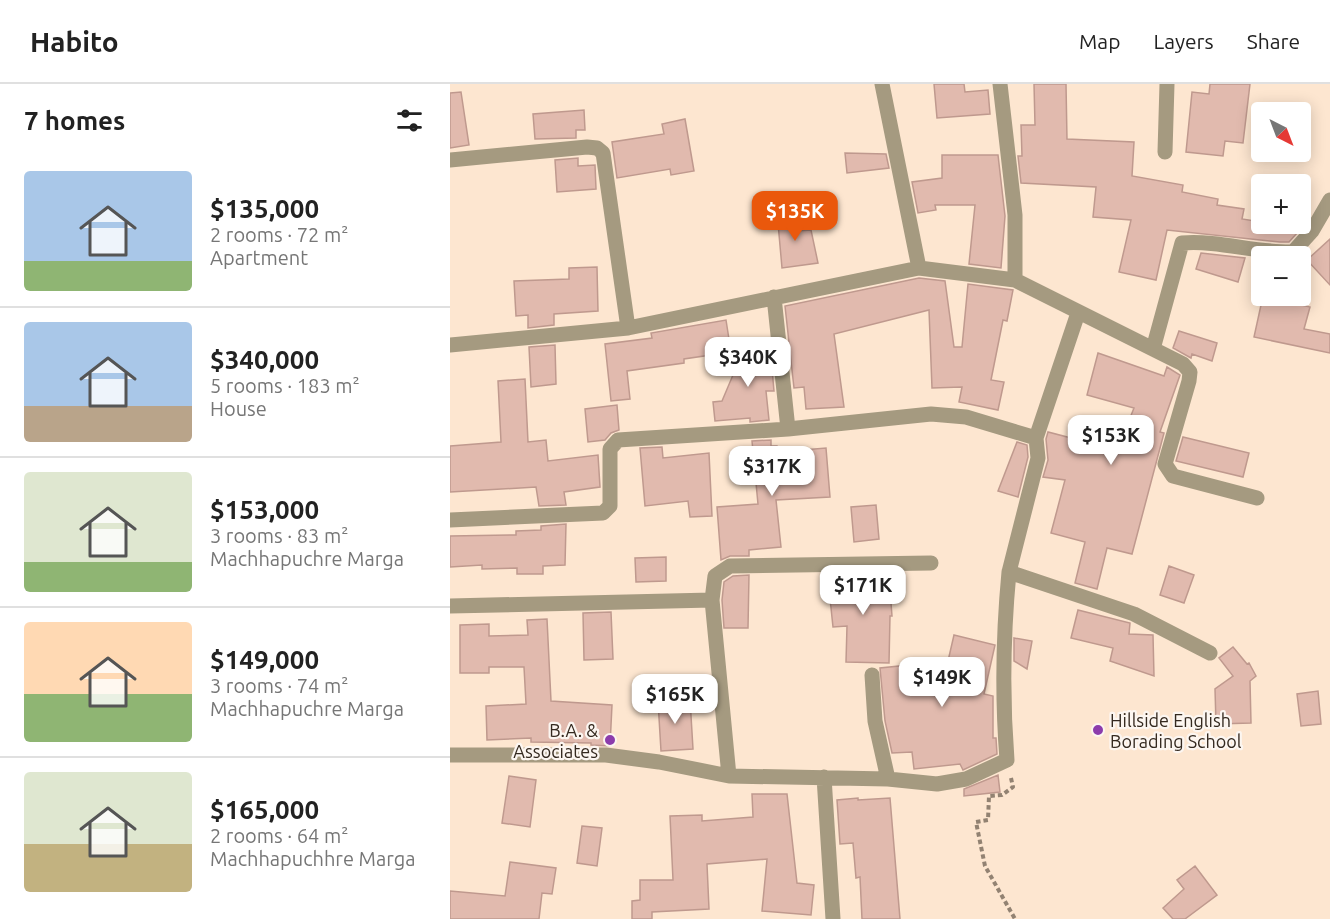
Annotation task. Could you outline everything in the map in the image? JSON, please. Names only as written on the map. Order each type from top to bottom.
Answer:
[{"type":"street","points":[[882,84],[920,268]]},
{"type":"street","points":[[1000,84],[1015,215],[1015,280]]},
{"type":"street","points":[[1165,152],[1167,84]]},
{"type":"street","points":[[450,160],[587,147],[597,148],[603,153],[628,328]]},
{"type":"street","points":[[1153,349],[1182,243],[1197,242],[1273,253],[1293,252],[1312,231],[1330,200]]},
{"type":"street","points":[[450,345],[628,328],[920,268],[1015,280],[1182,364],[1190,372],[1165,464],[1168,470],[1173,476],[1257,498]]},
{"type":"street","points":[[774,297],[788,429]]},
{"type":"street","points":[[450,755],[606,755],[659,762],[729,776],[888,779],[937,784],[966,779],[1007,760],[1003,707],[1004,627],[1009,572],[1038,458],[1035,438],[1078,312]]},
{"type":"street","points":[[450,520],[603,513],[610,506],[610,450],[618,440],[788,429],[931,414],[966,417],[1035,438]]},
{"type":"street","points":[[729,776],[712,600],[715,576],[730,566],[931,563]]},
{"type":"street","points":[[1009,572],[1134,614],[1210,653]]},
{"type":"street","points":[[450,606],[712,600]]},
{"type":"street","points":[[872,675],[875,721],[888,779]]},
{"type":"street","points":[[824,777],[833,919]]},
{"type":"path","points":[[1007,760],[1013,786],[1002,795],[990,796],[988,820],[976,822],[985,866],[1015,919]]},
{"type":"building","points":[[934,84],[964,84],[965,92],[988,90],[990,114],[937,118]]},
{"type":"building","points":[[1034,84],[1066,84],[1067,139],[1134,142],[1132,176],[1183,185],[1182,192],[1218,199],[1217,205],[1244,209],[1242,219],[1251,220],[1251,234],[1296,234],[1289,242],[1280,242],[1167,230],[1156,280],[1119,272],[1131,220],[1093,217],[1096,187],[1021,183],[1018,156],[1022,156],[1021,125],[1035,125]]},
{"type":"building","points":[[1210,84],[1250,84],[1243,143],[1225,141],[1223,156],[1186,152],[1192,92],[1209,94]]},
{"type":"building","points":[[461,92],[469,145],[450,148],[450,93]]},
{"type":"building","points":[[584,110],[585,130],[576,130],[576,138],[535,139],[533,114]]},
{"type":"building","points":[[685,119],[694,171],[671,175],[670,169],[617,178],[612,142],[664,134],[662,124]]},
{"type":"building","points":[[845,153],[886,154],[889,168],[847,173]]},
{"type":"building","points":[[942,155],[998,155],[1005,216],[1001,268],[969,264],[975,205],[935,205],[936,210],[918,213],[912,182],[942,178]]},
{"type":"building","points":[[578,158],[578,166],[595,165],[596,189],[557,192],[555,160]]},
{"type":"building","points":[[795,210],[797,231],[811,230],[818,263],[782,268],[777,212]]},
{"type":"building","points":[[1330,239],[1330,285],[1311,264],[1311,256]]},
{"type":"building","points":[[1201,253],[1245,258],[1238,282],[1196,269]]},
{"type":"building","points":[[597,267],[598,311],[554,314],[554,325],[528,328],[528,315],[516,316],[514,281],[569,279],[569,268]]},
{"type":"building","points":[[919,278],[945,281],[954,347],[962,347],[968,284],[1013,290],[1007,321],[1003,320],[991,380],[1004,382],[998,410],[959,402],[962,387],[932,388],[929,310],[834,334],[844,407],[806,409],[804,387],[794,388],[785,306]]},
{"type":"building","points":[[1261,306],[1306,306],[1310,307],[1304,329],[1330,334],[1330,353],[1254,337]]},
{"type":"building","points":[[726,320],[731,352],[684,359],[684,363],[627,371],[630,399],[611,401],[605,344],[652,338],[651,333]]},
{"type":"building","points":[[1179,331],[1217,343],[1212,361],[1192,354],[1191,358],[1173,348]]},
{"type":"building","points":[[555,345],[556,384],[531,387],[529,347]]},
{"type":"building","points":[[770,347],[774,391],[766,391],[769,420],[750,422],[750,418],[715,421],[713,402],[722,401],[733,375],[731,354]]},
{"type":"building","points":[[1098,353],[1164,376],[1167,367],[1180,375],[1160,432],[1164,433],[1132,554],[1107,548],[1097,589],[1075,583],[1085,542],[1051,533],[1065,480],[1043,477],[1048,460],[1046,439],[1048,432],[1117,450],[1134,408],[1087,395]]},
{"type":"building","points":[[525,379],[528,442],[546,440],[548,461],[598,455],[600,487],[564,492],[566,505],[539,506],[536,487],[450,492],[450,446],[501,442],[498,381]]},
{"type":"building","points":[[617,405],[619,430],[611,433],[605,440],[588,442],[585,409]]},
{"type":"building","points":[[1183,437],[1249,453],[1243,477],[1176,461]]},
{"type":"building","points":[[771,440],[771,446],[777,446],[778,452],[826,448],[830,497],[776,500],[781,547],[749,550],[749,556],[730,556],[721,560],[717,507],[758,504],[752,441]]},
{"type":"building","points":[[1017,442],[1027,445],[1028,457],[1018,497],[998,491]]},
{"type":"building","points":[[662,447],[663,458],[709,453],[712,516],[690,517],[688,501],[645,506],[640,448]]},
{"type":"building","points":[[876,505],[879,539],[854,542],[851,507]]},
{"type":"building","points":[[566,524],[565,565],[543,566],[543,574],[517,574],[517,568],[482,569],[482,565],[450,567],[450,536],[516,535],[516,531],[541,530],[541,526]]},
{"type":"building","points":[[666,557],[666,581],[636,582],[635,558]]},
{"type":"building","points":[[1169,566],[1194,575],[1184,603],[1160,595]]},
{"type":"building","points":[[749,575],[748,628],[724,628],[722,600],[724,582],[733,576]]},
{"type":"building","points":[[862,575],[863,579],[889,576],[892,616],[890,616],[889,663],[846,662],[847,626],[833,627],[828,579]]},
{"type":"building","points":[[1078,610],[1130,623],[1129,634],[1153,635],[1154,676],[1110,661],[1113,648],[1071,638]]},
{"type":"building","points":[[611,612],[613,659],[584,660],[583,613]]},
{"type":"building","points":[[547,619],[551,701],[612,705],[610,746],[591,745],[591,743],[531,742],[531,738],[487,740],[486,706],[526,704],[524,667],[489,667],[489,673],[460,673],[460,625],[489,624],[489,636],[528,635],[527,620]]},
{"type":"building","points":[[954,635],[995,645],[984,694],[993,696],[993,738],[996,738],[997,754],[963,770],[960,764],[914,769],[912,752],[892,753],[885,721],[880,668],[948,661]]},
{"type":"building","points":[[1014,638],[1032,641],[1027,669],[1014,661]]},
{"type":"building","points":[[1233,647],[1247,664],[1249,663],[1256,676],[1250,681],[1251,723],[1216,724],[1215,689],[1233,676],[1219,658]]},
{"type":"building","points":[[1318,691],[1321,724],[1301,726],[1297,694]]},
{"type":"building","points":[[690,699],[693,749],[661,751],[658,701]]},
{"type":"building","points":[[998,775],[1000,792],[964,796],[964,789]]},
{"type":"building","points":[[509,776],[536,780],[530,827],[502,823]]},
{"type":"building","points":[[752,794],[787,794],[797,883],[814,885],[811,915],[762,911],[767,859],[707,864],[709,909],[652,912],[652,919],[632,919],[632,901],[640,900],[640,880],[673,880],[670,816],[702,815],[702,821],[753,817]]},
{"type":"building","points":[[858,798],[858,800],[890,798],[900,919],[862,919],[860,877],[856,878],[853,843],[840,844],[837,800]]},
{"type":"building","points":[[582,826],[602,828],[597,866],[577,863]]},
{"type":"building","points":[[510,862],[556,868],[552,894],[542,893],[539,919],[450,919],[450,891],[505,896]]},
{"type":"building","points":[[1195,866],[1217,895],[1185,919],[1173,919],[1163,908],[1184,889],[1177,880]]},
{"type":"place","name":"Hillside English Borading School","points":[[1098,730]]},
{"type":"place","name":"B.A. & Associates","points":[[610,740]]}]
